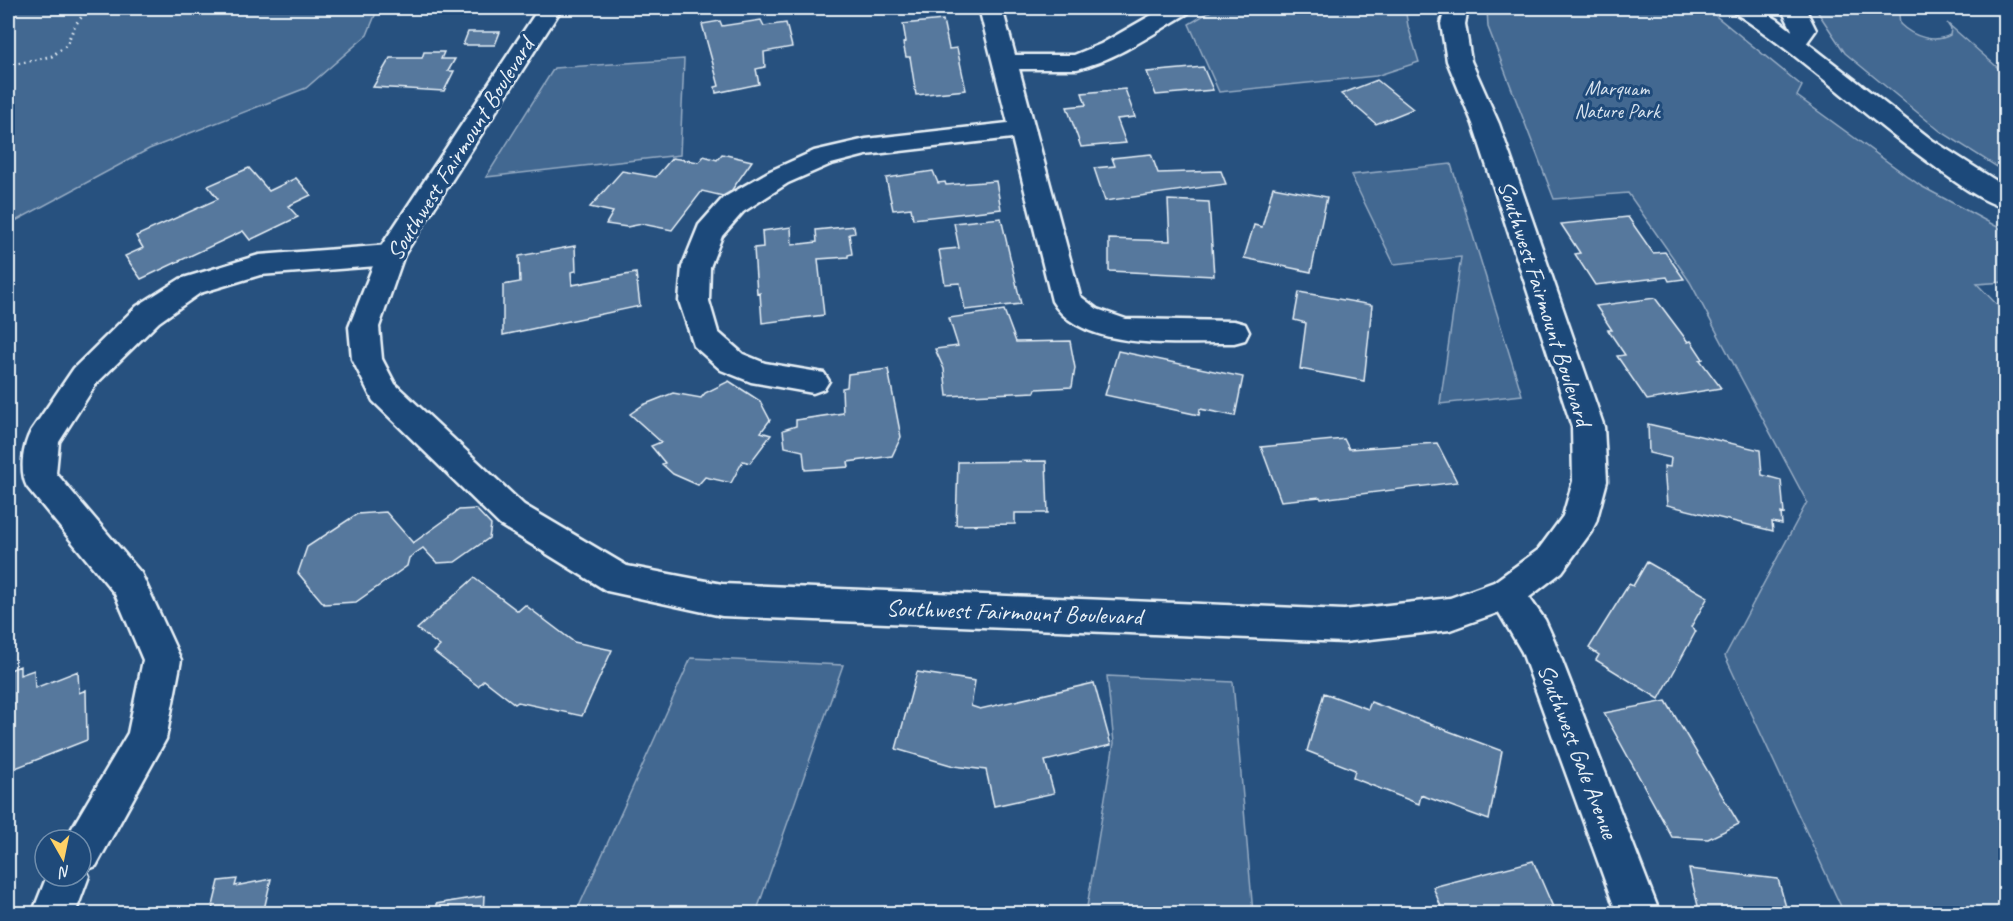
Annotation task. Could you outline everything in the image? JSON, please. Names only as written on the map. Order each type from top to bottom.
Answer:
[{"type":"street","name":"Southwest Fairmount Boulevard","points":[[549,8],[390,255],[364,327],[367,359],[384,392],[512,515],[620,580],[722,600],[1344,626],[1450,614],[1506,594],[1550,561],[1579,522],[1590,481],[1588,427],[1486,124],[1459,61],[1453,24],[1455,8]]},
{"type":"street","points":[[991,8],[1067,301],[1086,317],[1125,330],[1234,332]]},
{"type":"street","points":[[1005,62],[1077,62],[1110,49],[1180,8]]},
{"type":"street","points":[[1743,8],[1795,43],[1905,134],[1977,184],[2006,199]]},
{"type":"street","points":[[1793,8],[1804,30],[1795,43]]},
{"type":"street","points":[[813,381],[762,374],[732,362],[705,338],[694,301],[696,267],[709,232],[733,205],[779,177],[823,158],[867,147],[1023,129]]},
{"type":"street","points":[[93,830],[146,739],[162,660],[128,584],[39,477],[43,440],[85,376],[148,314],[190,286],[259,265],[390,255]]},
{"type":"street","name":"Southwest Gale Avenue","points":[[1506,594],[1532,632],[1541,652],[1639,914]]},
{"type":"street","points":[[53,914],[63,888]]},
{"type":"path","points":[[8,66],[52,56],[66,46],[75,25],[89,8]]},
{"type":"green space","points":[[8,8],[378,8],[367,35],[306,88],[149,149],[8,225]]},
{"type":"green space","points":[[1216,8],[1405,8],[1419,62],[1376,76],[1219,92],[1189,24]]},
{"type":"green space","name":"Marquam Nature Park","points":[[1487,8],[1706,8],[1802,86],[1797,96],[1921,186],[2005,231],[2005,282],[1977,284],[2006,314],[2005,913],[1844,913],[1725,656],[1807,502],[1690,282],[1628,193],[1554,199],[1488,27]]},
{"type":"green space","points":[[1815,8],[1909,8],[1899,15],[1900,24],[1917,35],[1930,39],[1950,35],[1951,29],[1947,23],[2005,74],[2005,172],[1940,131],[1845,53]]},
{"type":"green space","points":[[684,59],[680,155],[486,177],[554,68]]},
{"type":"green space","points":[[1451,164],[1522,395],[1440,404],[1461,257],[1394,264],[1351,175]]},
{"type":"green space","points":[[691,658],[843,665],[756,913],[576,913]]},
{"type":"green space","points":[[1107,676],[1233,682],[1253,913],[1086,913],[1114,743]]},
{"type":"building","points":[[761,20],[764,26],[786,23],[792,47],[764,52],[765,67],[756,69],[759,84],[716,93],[715,87],[719,86],[702,24],[720,21],[722,26]]},
{"type":"building","points":[[943,20],[949,49],[957,48],[966,90],[916,95],[910,57],[906,57],[903,43],[906,42],[903,24]]},
{"type":"building","points":[[468,32],[500,32],[495,45],[463,45]]},
{"type":"building","points":[[424,52],[444,52],[441,59],[455,59],[448,71],[454,71],[444,91],[373,87],[390,58],[422,58]]},
{"type":"building","points":[[1203,67],[1213,90],[1156,95],[1147,72]]},
{"type":"building","points":[[1377,80],[1413,109],[1376,124],[1341,94]]},
{"type":"building","points":[[1125,89],[1135,117],[1117,119],[1126,143],[1081,147],[1067,107],[1086,105],[1082,93]]},
{"type":"building","points":[[722,154],[752,161],[727,197],[702,191],[672,230],[642,224],[627,227],[606,224],[613,212],[590,207],[622,171],[656,177],[672,158],[699,162],[704,156],[717,160]]},
{"type":"building","points":[[1151,154],[1158,173],[1221,171],[1226,184],[1105,201],[1094,168],[1115,166],[1112,158]]},
{"type":"building","points":[[249,168],[269,191],[296,178],[311,195],[288,206],[298,217],[250,240],[243,231],[141,279],[125,256],[143,248],[136,236],[218,199],[208,186]]},
{"type":"building","points":[[933,171],[938,183],[945,182],[946,185],[996,181],[1001,209],[913,219],[911,208],[893,210],[886,178]]},
{"type":"building","points":[[1273,187],[1327,197],[1311,272],[1244,258],[1254,225],[1262,227]]},
{"type":"building","points":[[1168,200],[1209,202],[1214,276],[1109,271],[1109,239],[1170,241]]},
{"type":"building","points":[[1628,217],[1653,253],[1665,252],[1684,279],[1669,281],[1667,277],[1595,285],[1575,254],[1580,253],[1561,224]]},
{"type":"building","points":[[1001,218],[1021,304],[965,310],[960,283],[945,284],[939,250],[959,248],[954,223]]},
{"type":"building","points":[[854,226],[855,233],[849,234],[852,254],[848,257],[818,259],[824,315],[762,323],[760,293],[757,294],[754,248],[763,247],[762,231],[791,227],[792,245],[817,242],[816,230]]},
{"type":"building","points":[[575,246],[576,271],[571,272],[572,285],[636,273],[640,306],[503,335],[503,285],[520,282],[519,256]]},
{"type":"building","points":[[1299,292],[1372,305],[1364,381],[1300,369],[1306,323],[1294,320]]},
{"type":"building","points":[[1655,298],[1688,342],[1691,341],[1703,359],[1700,360],[1721,388],[1647,400],[1617,356],[1625,355],[1608,330],[1612,330],[1596,306]]},
{"type":"building","points":[[1004,310],[1016,342],[1070,341],[1075,368],[1072,387],[1036,389],[1035,392],[947,396],[944,369],[935,349],[958,346],[949,318]]},
{"type":"building","points":[[1118,351],[1243,377],[1235,416],[1200,409],[1199,415],[1105,395]]},
{"type":"building","points":[[888,369],[901,437],[892,456],[848,462],[849,467],[805,470],[803,451],[785,447],[783,430],[796,426],[796,420],[843,413],[842,388],[847,387],[848,374]]},
{"type":"building","points":[[729,381],[760,401],[770,420],[761,432],[771,435],[750,463],[743,461],[731,483],[705,477],[698,485],[673,474],[662,464],[665,463],[651,446],[661,442],[630,414],[643,405],[673,393],[701,398],[705,393]]},
{"type":"building","points":[[1648,424],[1760,450],[1762,475],[1781,480],[1784,514],[1781,513],[1782,524],[1772,522],[1773,531],[1667,505],[1664,466],[1670,467],[1671,458],[1649,453]]},
{"type":"building","points":[[1344,439],[1349,449],[1437,443],[1457,482],[1321,499],[1320,497],[1281,501],[1261,447]]},
{"type":"building","points":[[1046,461],[1048,513],[1015,513],[1015,524],[956,525],[958,462]]},
{"type":"building","points":[[476,509],[491,525],[489,538],[455,562],[437,563],[423,548],[409,558],[407,566],[356,602],[324,604],[298,573],[307,547],[357,514],[386,512],[413,543],[459,510]]},
{"type":"building","points":[[1647,562],[1708,597],[1691,627],[1696,631],[1659,699],[1596,660],[1599,655],[1589,648],[1629,584],[1633,586]]},
{"type":"building","points":[[474,578],[518,611],[525,605],[574,642],[612,650],[582,716],[518,702],[515,704],[484,680],[478,686],[434,652],[440,646],[417,629]]},
{"type":"building","points":[[11,617],[10,670],[20,666],[20,675],[34,670],[35,688],[78,671],[79,693],[86,690],[87,740],[8,771],[8,618]]},
{"type":"building","points":[[917,672],[975,681],[971,706],[980,709],[1094,683],[1111,745],[1045,761],[1054,793],[994,806],[986,770],[954,766],[896,749]]},
{"type":"building","points":[[1324,693],[1368,709],[1371,702],[1502,751],[1489,820],[1421,795],[1419,804],[1353,778],[1355,770],[1307,751]]},
{"type":"building","points":[[1666,701],[1739,824],[1708,839],[1672,837],[1604,713]]},
{"type":"building","points":[[1533,861],[1556,914],[1444,914],[1433,887]]},
{"type":"building","points":[[1689,869],[1778,879],[1788,914],[1700,914]]},
{"type":"building","points":[[237,879],[235,886],[271,879],[263,914],[211,914],[219,881]]},
{"type":"building","points":[[484,896],[483,914],[435,914],[436,904]]}]
